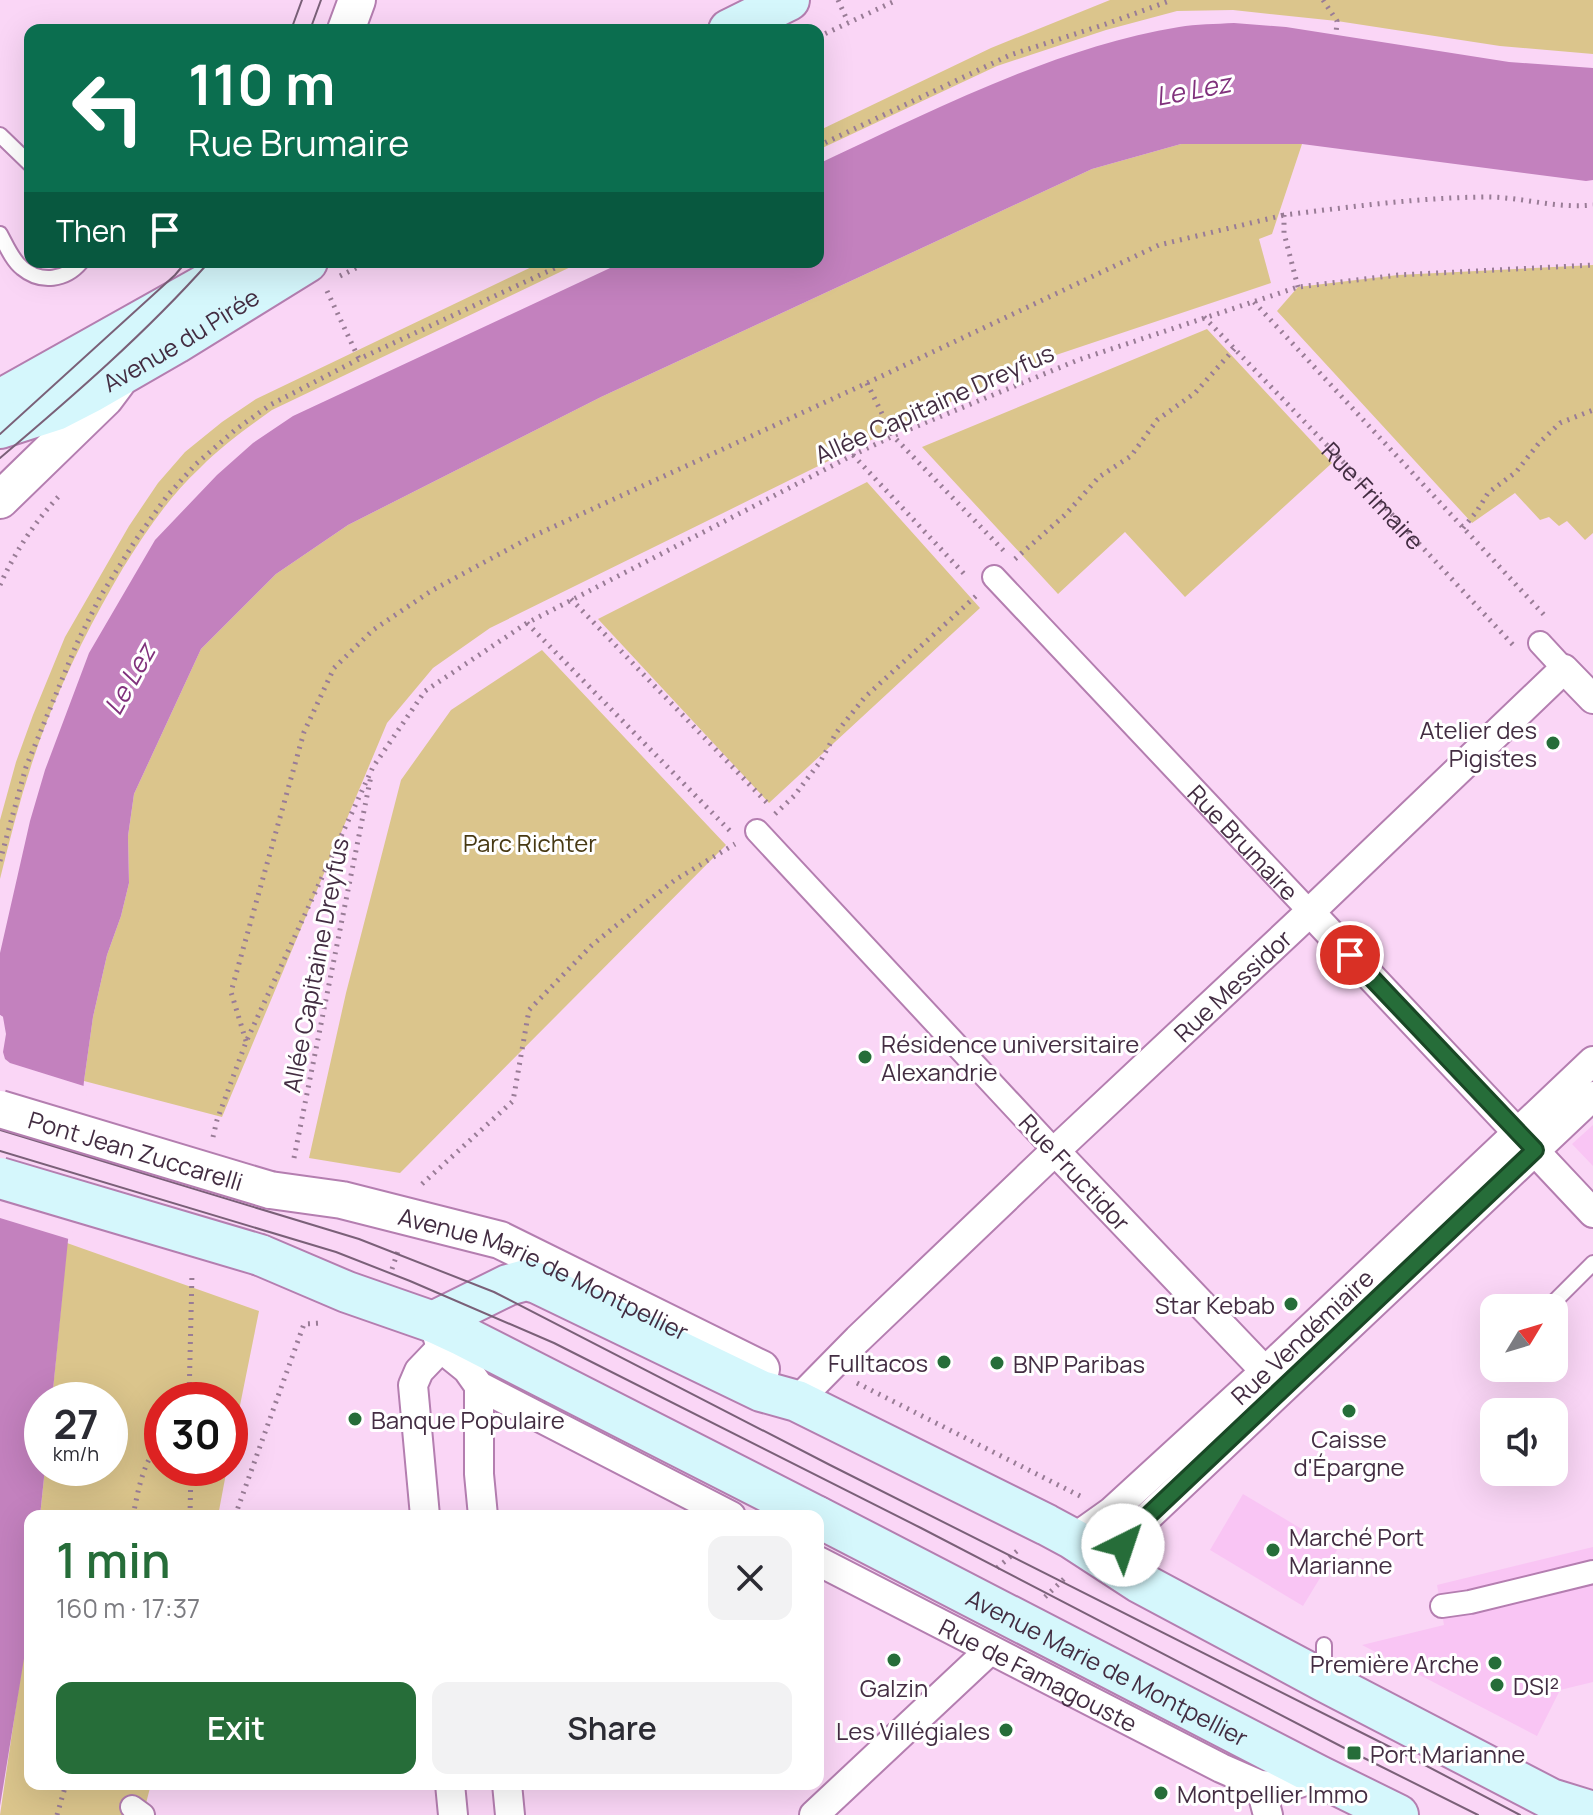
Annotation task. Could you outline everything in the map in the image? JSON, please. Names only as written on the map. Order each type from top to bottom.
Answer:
[{"type":"main road","points":[[741,24],[789,0]]},
{"type":"main road","name":"Avenue du Pirée","points":[[0,400],[235,268]]},
{"type":"main road","name":"Avenue du Pirée","points":[[123,375],[321,271]]},
{"type":"main road","points":[[0,428],[56,410],[123,375]]},
{"type":"main road","name":"Avenue Marie de Montpellier","points":[[0,1178],[260,1255],[381,1304],[437,1335],[463,1336],[803,1510]]},
{"type":"main road","name":"Avenue Marie de Montpellier","points":[[437,1335],[508,1285],[526,1280],[537,1283],[703,1365],[761,1391],[797,1401],[1085,1558],[1324,1663],[1551,1799],[1593,1812]]},
{"type":"main road","name":"Avenue Marie de Montpellier","points":[[824,1521],[1398,1815]]},
{"type":"street","points":[[348,24],[357,0]]},
{"type":"street","name":"Avenue du Pirée","points":[[0,500],[105,398],[123,375]]},
{"type":"street","name":"Rue Brumaire","points":[[987,584],[1310,912],[1593,1213]]},
{"type":"street","points":[[1540,643],[1593,699]]},
{"type":"street","name":"Rue Messidor","points":[[797,1401],[1055,1151],[1564,669]]},
{"type":"street","name":"Rue Fructidor","points":[[757,831],[1265,1371]]},
{"type":"street","name":"Rue Vendémiaire","points":[[1085,1558],[1136,1528],[1527,1142],[1593,1061]]},
{"type":"street","name":"Rue Vendémiaire","points":[[1085,1558],[1111,1512],[1265,1371],[1527,1142],[1593,1096]]},
{"type":"street","name":"Pont Jean Zuccarelli","points":[[0,1109],[281,1180]]},
{"type":"street","name":"Avenue Marie de Montpellier","points":[[281,1180],[342,1200],[411,1205],[500,1240],[774,1376],[797,1401]]},
{"type":"street","points":[[424,1510],[413,1385],[437,1335],[479,1386],[719,1510]]},
{"type":"street","points":[[479,1386],[479,1474],[482,1510]]},
{"type":"street","name":"Rue de Famagouste","points":[[824,1564],[1221,1768],[1260,1785],[1288,1787],[1319,1776]]},
{"type":"street","points":[[1442,1606],[1593,1572]]},
{"type":"street","points":[[814,1815],[990,1650]]},
{"type":"street","points":[[1260,1785],[1268,1815]]},
{"type":"street","points":[[451,1790],[453,1815]]},
{"type":"street","points":[[508,1790],[510,1815]]},
{"type":"lane","points":[[0,135],[24,158]]},
{"type":"lane","points":[[0,234],[22,269],[34,275],[45,278],[65,276],[76,268]]},
{"type":"lane","points":[[1562,1294],[1593,1263]]},
{"type":"path","points":[[838,0],[848,22]]},
{"type":"path","points":[[824,34],[897,0]]},
{"type":"path","points":[[824,143],[1010,55],[1172,0]]},
{"type":"path","points":[[1323,0],[1337,21],[1336,34]]},
{"type":"path","points":[[246,1042],[231,992],[304,732],[334,668],[373,630],[419,599],[529,538],[1159,245],[1284,215],[1410,200],[1486,197],[1572,207],[1593,205]]},
{"type":"path","points":[[1284,215],[1284,233],[1298,287]]},
{"type":"path","name":"Allée Capitaine Dreyfus","points":[[217,1120],[246,1042],[373,767],[425,691],[527,623],[893,436],[1078,360],[1204,317],[1298,287],[1398,275],[1593,265]]},
{"type":"path","points":[[0,861],[26,767],[77,643],[100,597],[143,530],[167,496],[196,464],[270,405],[359,359],[555,268]]},
{"type":"path","points":[[332,301],[359,359]]},
{"type":"path","points":[[1254,302],[1463,528],[1488,493],[1516,472],[1560,423],[1593,410]]},
{"type":"path","name":"Rue Frimaire","points":[[1204,317],[1525,658],[1555,627],[1463,528]]},
{"type":"path","points":[[867,383],[893,436],[1013,561]]},
{"type":"path","points":[[853,455],[987,584]]},
{"type":"path","points":[[0,585],[12,559],[44,512],[63,491]]},
{"type":"path","points":[[571,599],[777,813],[757,831]]},
{"type":"path","points":[[381,1304],[411,1205],[513,1101],[529,1010],[591,946],[613,928],[675,880],[740,841],[527,623]]},
{"type":"path","name":"Allée Capitaine Dreyfus","points":[[281,1180],[373,767]]},
{"type":"path","points":[[189,1382],[190,1295]]},
{"type":"path","points":[[237,1510],[304,1324],[328,1322]]},
{"type":"path","points":[[832,1366],[847,1378],[1080,1497]]},
{"type":"path","points":[[134,1510],[144,1473]]},
{"type":"path","points":[[190,1510],[191,1486]]},
{"type":"path","points":[[1020,1621],[1085,1558]]},
{"type":"path","points":[[57,1815],[64,1790]]},
{"type":"shaded area","points":[[1593,1125],[1593,1166],[1572,1144]]},
{"type":"shaded area","name":"Marché Port Marianne","points":[[1243,1494],[1337,1550],[1303,1606],[1210,1550]]},
{"type":"shaded area","name":"Première Arche","points":[[1593,1547],[1593,1682],[1560,1690],[1537,1736],[1362,1645],[1444,1625],[1437,1585]]},
{"type":"green space","points":[[1110,0],[1593,0],[1593,54],[1500,46],[1337,21],[1233,10],[1177,11],[1106,30],[997,66],[824,147],[824,128],[991,48]]},
{"type":"green space","points":[[1181,144],[1302,144],[1272,234],[1259,239],[1271,283],[1056,355],[930,411],[490,628],[433,668],[387,723],[222,1117],[84,1081],[93,1017],[107,955],[129,883],[128,836],[134,794],[201,649],[276,574],[348,525],[601,397],[1092,169]]},
{"type":"green space","points":[[1593,265],[1593,533],[1585,540],[1567,521],[1559,526],[1549,517],[1540,520],[1515,493],[1472,523],[1277,311],[1298,287],[1398,275]]},
{"type":"green space","points":[[529,268],[568,268],[272,410],[218,451],[190,478],[168,502],[123,568],[64,682],[33,760],[0,879],[0,820],[16,762],[65,637],[129,526],[158,483],[185,452],[256,399]]},
{"type":"green space","points":[[1207,329],[1332,463],[1185,597],[1125,532],[1058,594],[922,447]]},
{"type":"green space","points":[[867,482],[980,608],[769,803],[598,619]]},
{"type":"green space","name":"Parc Richter","points":[[542,650],[726,845],[400,1173],[309,1158],[346,993],[401,780],[451,710]]},
{"type":"green space","points":[[67,1243],[259,1311],[245,1382],[144,1382],[144,1486],[224,1486],[219,1510],[41,1510],[43,1486],[128,1486],[128,1382],[54,1382]]},
{"type":"green space","points":[[24,1652],[24,1790],[149,1790],[143,1815],[0,1815]]},
{"type":"water","name":"Le Lez","points":[[1234,23],[1286,27],[1509,62],[1593,68],[1593,180],[1302,144],[1181,144],[1092,169],[601,397],[348,525],[276,574],[201,649],[134,794],[128,836],[129,883],[107,955],[93,1017],[84,1081],[54,1382],[24,1382],[24,1486],[43,1486],[41,1510],[24,1510],[24,1659],[0,1806],[0,1056],[3,1052],[3,1017],[0,1015],[0,953],[45,770],[89,653],[155,540],[217,475],[253,443],[293,416],[610,268],[824,268],[824,161],[949,103],[1039,66],[1085,50],[1179,27]]},
{"type":"pier","points":[[0,1015],[6,1034],[5,1059],[87,1087],[72,1240],[0,1218]]},
{"type":"tram line","points":[[293,24],[302,0]]},
{"type":"tram line","points":[[312,24],[321,0]]},
{"type":"tram line","points":[[0,434],[181,268]]},
{"type":"tram line","points":[[0,458],[134,339],[203,268]]},
{"type":"tram line","points":[[0,1130],[359,1239],[494,1292],[1520,1815]]},
{"type":"tram line","points":[[0,1151],[336,1252],[554,1343],[1478,1815]]},
{"type":"place","name":"Atelier des Pigistes","points":[[1553,743]]},
{"type":"place","name":"Résidence universitaire Alexandrie","points":[[865,1057]]},
{"type":"place","name":"Star Kebab","points":[[1291,1304]]},
{"type":"place","name":"Fulltacos","points":[[944,1362]]},
{"type":"place","name":"BNP Paribas","points":[[997,1363]]},
{"type":"place","name":"Caisse d'Épargne","points":[[1349,1411]]},
{"type":"place","name":"Banque Populaire","points":[[355,1419]]},
{"type":"place","name":"Marché Port Marianne","points":[[1273,1550]]},
{"type":"place","name":"Galzin","points":[[894,1660]]},
{"type":"place","name":"Première Arche","points":[[1495,1663]]},
{"type":"place","name":"DSI²","points":[[1497,1685]]},
{"type":"place","name":"Les Villégiales","points":[[1006,1730]]},
{"type":"place","name":"Port Marianne","points":[[1354,1753]]},
{"type":"place","name":"Montpellier Immo","points":[[1161,1793]]},
{"type":"route","points":[[1123,1545],[1150,1514],[1535,1150],[1350,955]]}]
